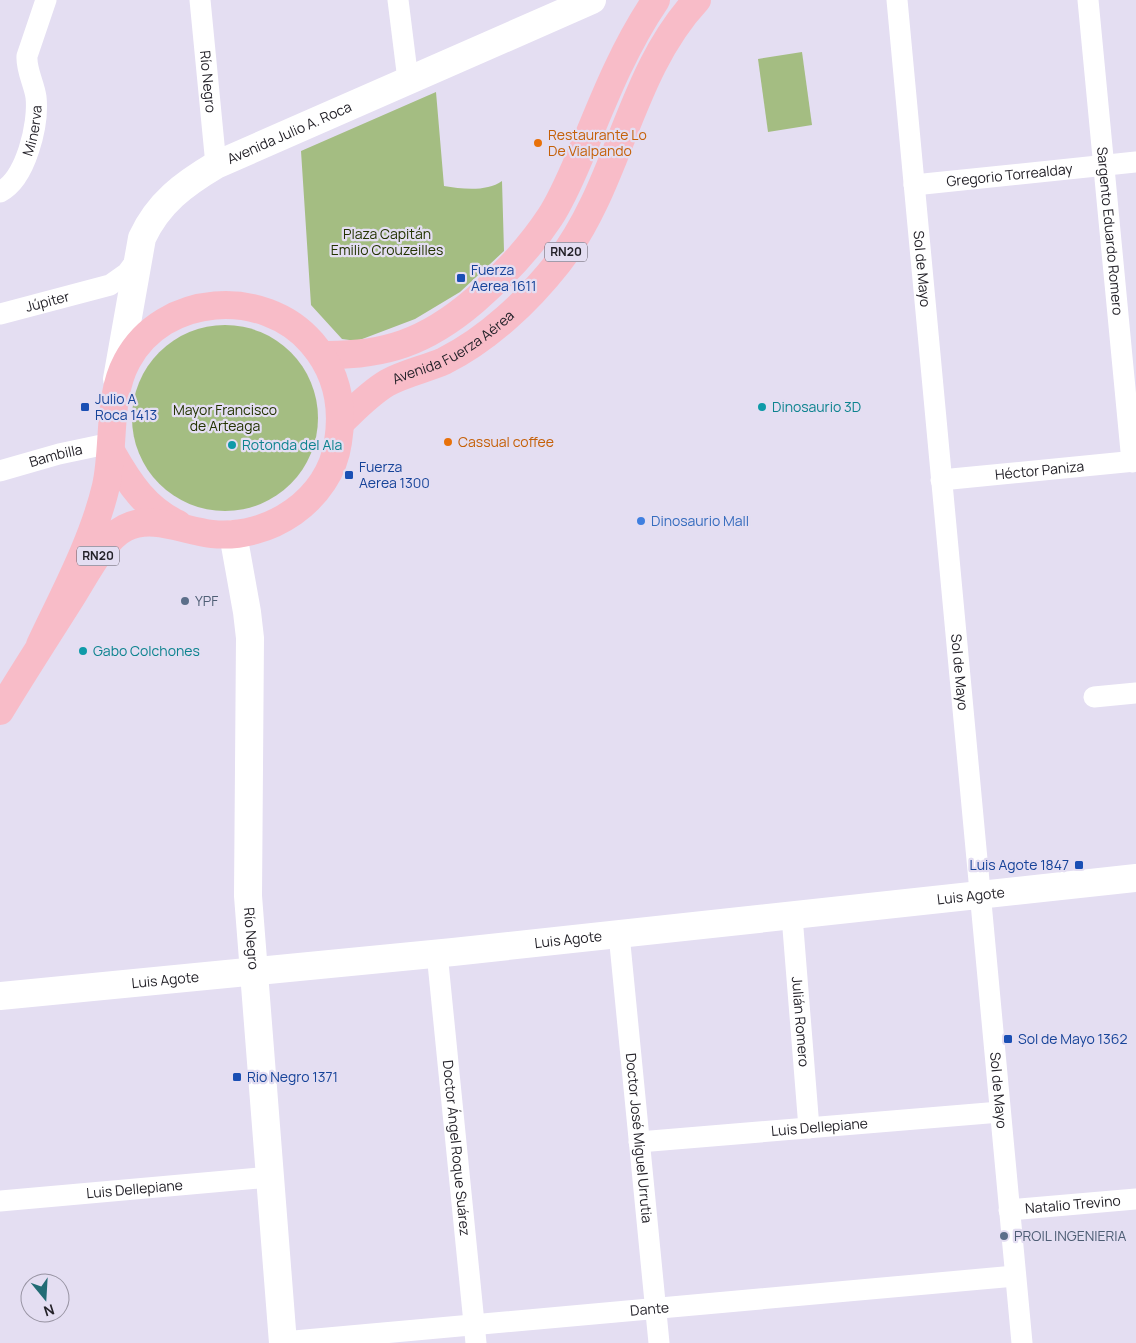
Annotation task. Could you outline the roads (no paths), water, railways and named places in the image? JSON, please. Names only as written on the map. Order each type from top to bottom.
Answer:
[{"type":"main road","name":"Avenida Julio A. Roca","points":[[40,645],[97,517],[111,448],[117,380],[142,238],[150,220],[161,206],[193,178],[216,165],[592,0]]},
{"type":"main road","name":"Avenida Fuerza Aérea","points":[[322,355],[369,353],[396,348],[423,337],[441,327],[498,280],[525,251],[551,216],[628,45],[656,0]]},
{"type":"main road","name":"Avenida Fuerza Aérea","points":[[341,422],[368,397],[387,383],[444,360],[485,334],[517,308],[546,279],[591,213],[648,74],[676,27],[697,0]]},
{"type":"main road","name":"Avenida Julio A. Roca","points":[[0,712],[40,645],[96,559],[116,534],[134,525],[153,522],[212,534],[233,534],[261,529],[287,517],[309,499],[330,468],[337,450],[341,422],[337,387],[322,355],[306,336],[285,320],[262,310],[237,305],[212,305],[187,311],[164,322],[145,338],[134,351],[117,380]]},
{"type":"main road","name":"Avenida Julio A. Roca","points":[[111,448],[140,497],[163,517],[191,530]]},
{"type":"main road","name":"Río Negro","points":[[233,534],[250,638],[248,887],[283,1343]]},
{"type":"main road","name":"Luis Agote","points":[[0,996],[437,953],[1136,878]]},
{"type":"street","name":"Río Negro","points":[[200,0],[216,165]]},
{"type":"street","points":[[398,0],[408,80]]},
{"type":"street","name":"Sol de Mayo","points":[[897,0],[1022,1343]]},
{"type":"street","name":"Sargento Eduardo Romero","points":[[1088,0],[1134,462]]},
{"type":"street","name":"Minerva","points":[[0,192],[14,181],[31,143],[36,98],[26,64],[45,1]]},
{"type":"street","name":"Gregorio Torrealday","points":[[914,185],[1136,162]]},
{"type":"street","name":"Júpiter","points":[[0,314],[95,291],[120,278],[139,256]]},
{"type":"street","points":[[95,291],[109,294],[117,299],[128,315]]},
{"type":"street","name":"Bambilla","points":[[0,471],[59,454],[111,448]]},
{"type":"street","name":"Héctor Paniza","points":[[941,480],[1134,462]]},
{"type":"street","points":[[1094,697],[1136,693]]},
{"type":"street","name":"Julián Romero","points":[[792,916],[809,1128]]},
{"type":"street","name":"Doctor José Miguel Urrutia","points":[[619,934],[659,1343]]},
{"type":"street","name":"Doctor Ángel Roque Suárez","points":[[437,953],[475,1334]]},
{"type":"street","name":"Luis Dellepiane","points":[[639,1142],[1000,1112]]},
{"type":"street","name":"Luis Dellepiane","points":[[0,1201],[270,1177]]},
{"type":"street","name":"Natalio Trevino","points":[[1009,1210],[1136,1199]]},
{"type":"street","name":"Dante","points":[[283,1343],[475,1334],[655,1309],[1015,1276]]},
{"type":"place","name":"Restaurante Lo De Vialpando","points":[[538,143]]},
{"type":"place","name":"Fuerza Aerea 1611","points":[[461,278]]},
{"type":"place","name":"Julio A Roca 1413","points":[[85,407]]},
{"type":"place","name":"Dinosaurio 3D","points":[[762,407]]},
{"type":"place","name":"Cassual coffee","points":[[448,442]]},
{"type":"place","name":"Rotonda del Ala","points":[[232,445]]},
{"type":"place","name":"Fuerza Aerea 1300","points":[[349,475]]},
{"type":"place","name":"Dinosaurio Mall","points":[[641,521]]},
{"type":"place","name":"YPF","points":[[185,601]]},
{"type":"place","name":"Gabo Colchones","points":[[83,651]]},
{"type":"place","name":"Luis Agote 1847","points":[[1079,865]]},
{"type":"place","name":"Sol de Mayo 1362","points":[[1008,1039]]},
{"type":"place","name":"Rio Negro 1371","points":[[237,1077]]},
{"type":"place","name":"PROIL INGENIERIA","points":[[1004,1236]]},
{"type":"park label","name":"Plaza Capitán Emilio Crouzeilles","points":[[387,242]]},
{"type":"park label","name":"Mayor Francisco de Arteaga","points":[[225,418]]}]
